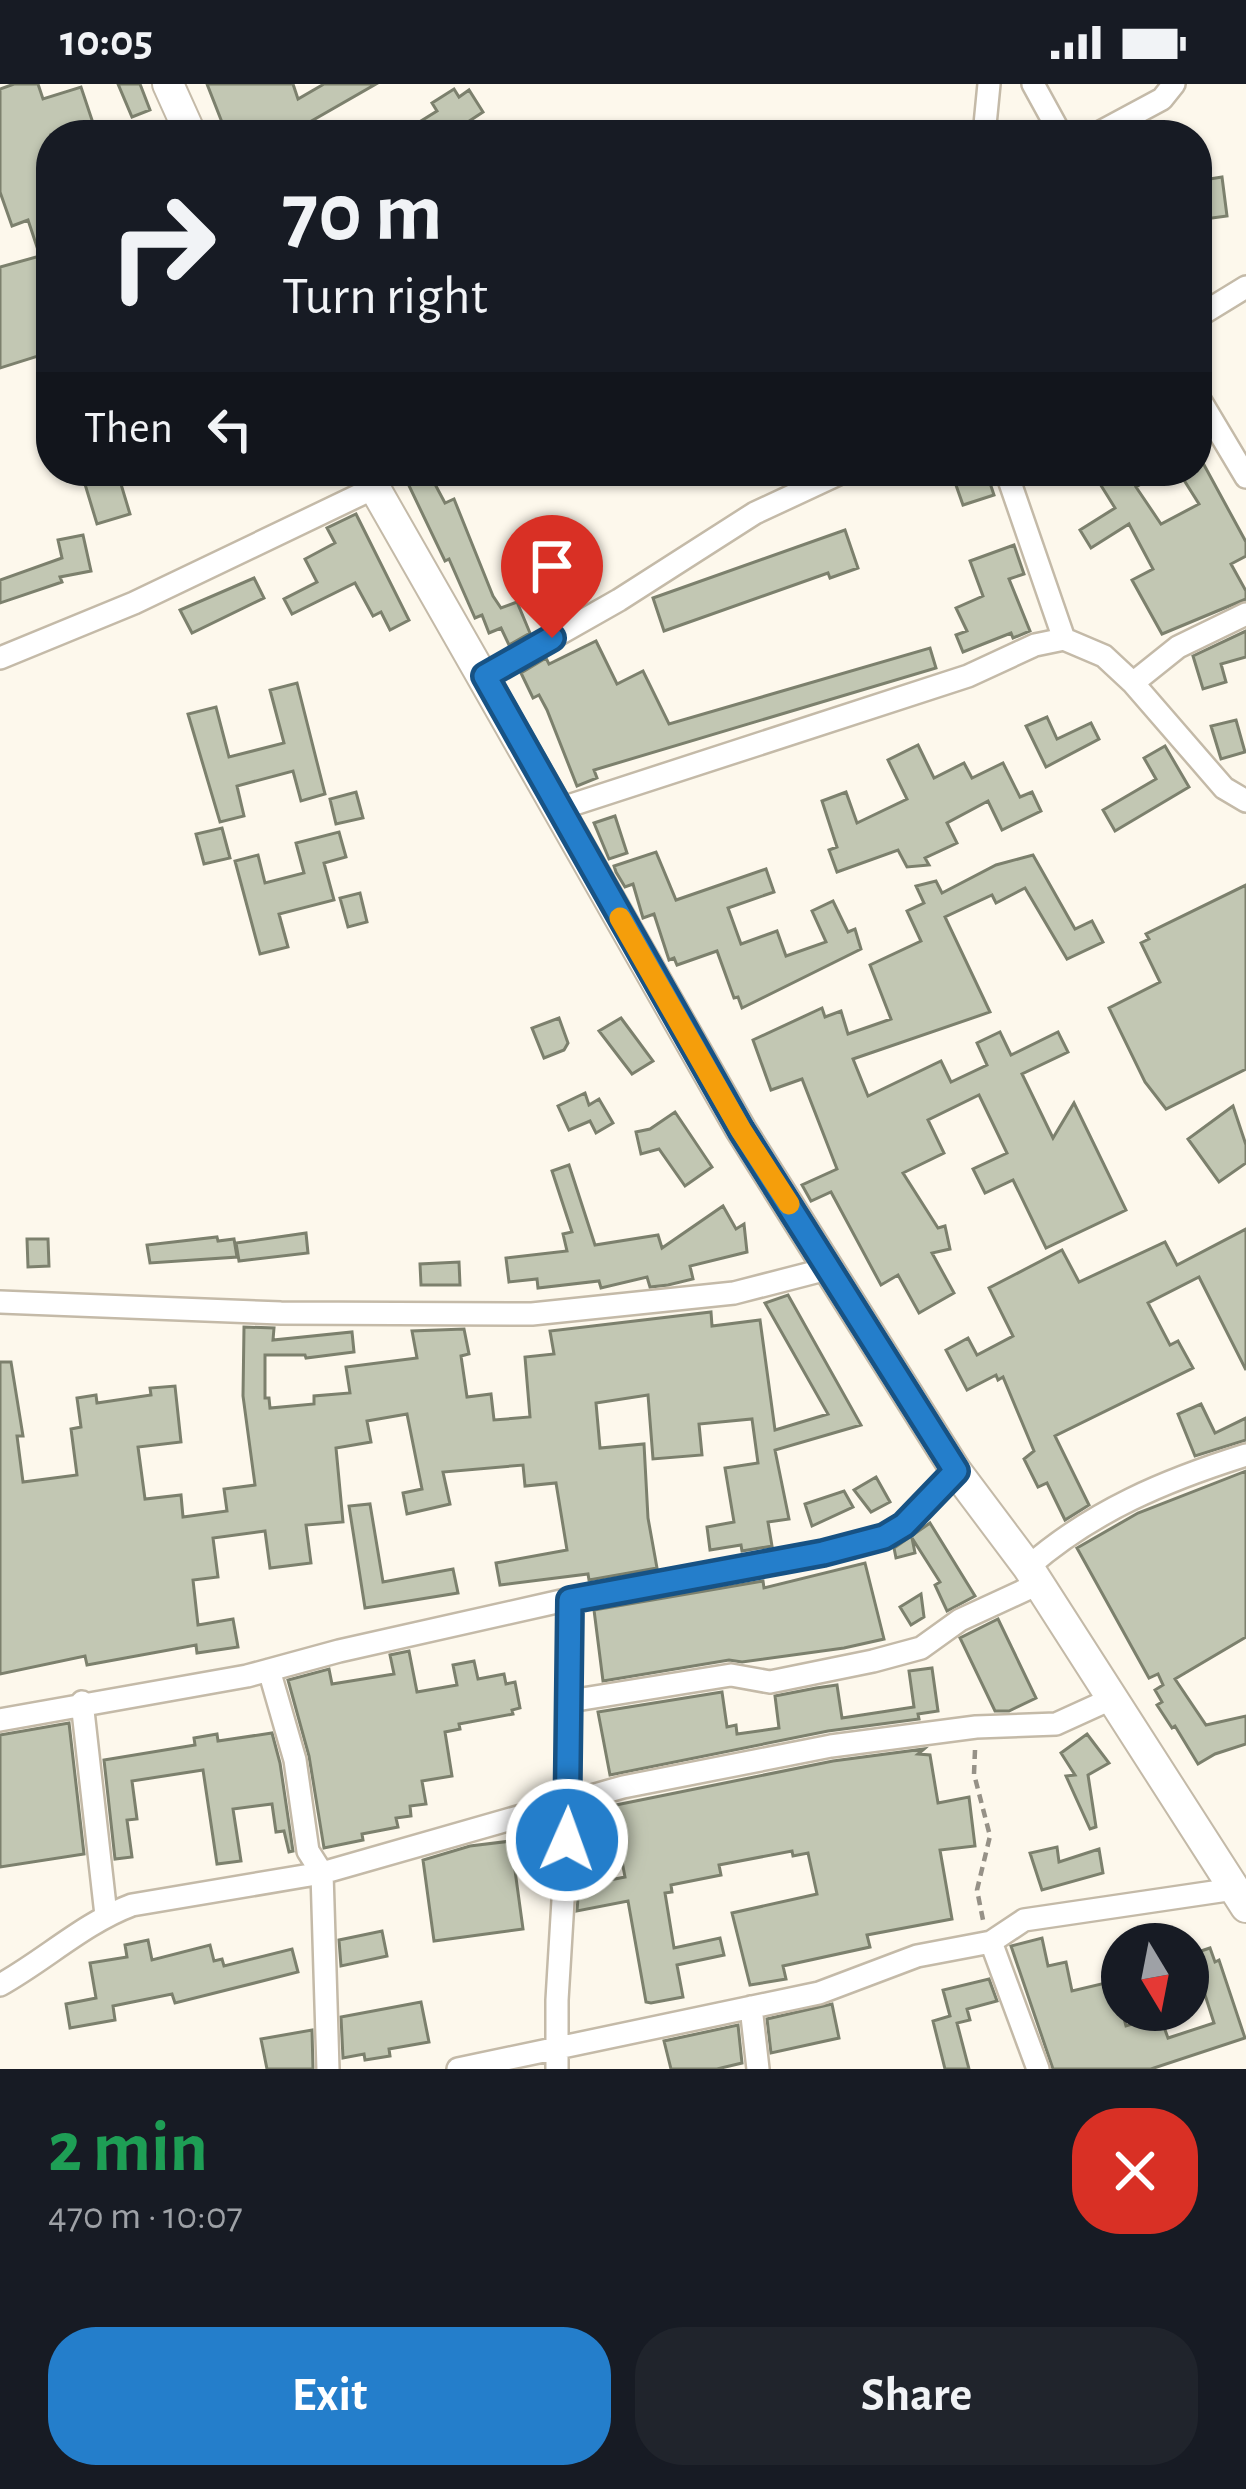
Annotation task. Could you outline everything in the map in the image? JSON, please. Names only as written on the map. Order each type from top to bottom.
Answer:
[{"type":"main road","points":[[168,84],[184,120]]},
{"type":"main road","points":[[373,486],[741,1130],[956,1471],[1033,1575],[1240,1898]]},
{"type":"street","points":[[985,120],[989,84]]},
{"type":"street","points":[[1033,84],[1053,120]]},
{"type":"street","points":[[1123,120],[1162,99],[1174,84]]},
{"type":"street","points":[[1212,307],[1246,286]]},
{"type":"street","points":[[1212,420],[1246,477]]},
{"type":"street","points":[[0,658],[134,603],[358,486]]},
{"type":"street","points":[[485,676],[755,513],[813,486]]},
{"type":"street","points":[[1011,486],[1064,639]]},
{"type":"street","points":[[1133,683],[1178,647],[1246,614]]},
{"type":"street","points":[[559,809],[968,676],[1034,645],[1064,639],[1104,656],[1224,788],[1246,801]]},
{"type":"street","points":[[1224,788],[1246,771]]},
{"type":"street","points":[[0,1302],[281,1313],[532,1314],[734,1293],[831,1268]]},
{"type":"street","points":[[570,1701],[731,1676],[770,1682],[921,1648],[1033,1575],[1067,1533],[1125,1501],[1246,1455]]},
{"type":"street","points":[[0,1720],[269,1670],[570,1600],[823,1553],[884,1537],[904,1525],[956,1471]]},
{"type":"street","points":[[558,2058],[556,2000],[569,1801],[570,1600]]},
{"type":"street","points":[[269,1670],[295,1760],[308,1851],[322,1873],[328,2069]]},
{"type":"street","points":[[0,1984],[106,1915],[133,1905],[322,1873],[569,1801],[832,1746],[976,1726],[1056,1724],[1111,1699]]},
{"type":"street","points":[[82,1702],[106,1915]]},
{"type":"street","points":[[458,2069],[558,2058],[819,1993],[917,1956],[991,1942],[1024,1919],[1240,1898]]},
{"type":"street","points":[[991,1942],[1038,2069]]},
{"type":"street","points":[[751,2007],[758,2069]]},
{"type":"path","points":[[976,1726],[974,1774],[990,1836],[977,1890],[991,1942]]},
{"type":"building","points":[[38,84],[43,99],[81,87],[92,120],[36,120],[36,244],[28,220],[12,226],[0,192],[0,89]]},
{"type":"building","points":[[118,84],[140,84],[150,110],[132,117]]},
{"type":"building","points":[[207,84],[293,84],[298,99],[324,84],[376,84],[313,120],[221,120]]},
{"type":"building","points":[[454,89],[459,97],[469,90],[483,112],[471,120],[423,120],[437,111],[432,103]]},
{"type":"building","points":[[1222,177],[1227,216],[1212,218],[1212,179]]},
{"type":"building","points":[[36,257],[36,357],[0,368],[0,267]]},
{"type":"building","points":[[1212,480],[1246,542],[1246,556],[1231,564],[1246,599],[1162,634],[1132,580],[1153,569],[1129,524],[1091,548],[1080,530],[1115,508],[1101,486],[1138,486],[1161,524],[1199,504],[1188,486],[1212,486]]},
{"type":"building","points":[[86,486],[122,486],[130,514],[97,524]]},
{"type":"building","points":[[409,486],[436,486],[445,503],[454,499],[493,596],[501,608],[517,602],[530,633],[509,645],[501,628],[489,633],[482,615],[475,618],[449,559],[445,561]]},
{"type":"building","points":[[956,486],[991,486],[994,495],[963,505]]},
{"type":"building","points":[[356,514],[409,620],[390,630],[381,612],[373,616],[355,583],[292,614],[284,599],[317,582],[305,559],[335,543],[327,528]]},
{"type":"building","points":[[845,530],[858,568],[830,578],[828,573],[664,631],[653,598]]},
{"type":"building","points":[[83,535],[91,571],[60,577],[62,582],[0,603],[0,580],[62,558],[58,540]]},
{"type":"building","points":[[1014,545],[1024,574],[1009,579],[1030,631],[1013,638],[1011,633],[963,652],[956,635],[967,631],[956,608],[983,596],[970,561]]},
{"type":"building","points":[[254,578],[264,598],[192,633],[180,610]]},
{"type":"building","points":[[1246,631],[1246,657],[1221,664],[1226,682],[1203,689],[1193,656]]},
{"type":"building","points":[[596,641],[617,684],[643,671],[669,724],[930,648],[936,668],[594,770],[597,778],[577,786],[547,710],[539,695],[533,698],[521,673],[546,658],[549,664]]},
{"type":"building","points":[[297,683],[325,794],[301,801],[293,771],[237,786],[244,816],[220,822],[188,714],[216,707],[229,757],[284,743],[270,690]]},
{"type":"building","points":[[1047,717],[1057,739],[1091,723],[1099,739],[1046,767],[1026,726]]},
{"type":"building","points":[[1236,720],[1245,752],[1221,759],[1211,726]]},
{"type":"building","points":[[918,745],[934,778],[964,763],[972,778],[1003,763],[1020,797],[1032,792],[1041,811],[1002,830],[988,801],[947,823],[957,843],[925,858],[929,865],[907,867],[898,850],[837,872],[829,850],[837,847],[822,801],[846,792],[857,823],[907,799],[888,760]]},
{"type":"building","points":[[1165,746],[1189,787],[1115,831],[1103,810],[1156,779],[1144,758]]},
{"type":"building","points":[[356,792],[363,818],[336,824],[330,799]]},
{"type":"building","points":[[615,816],[627,853],[609,859],[594,823]]},
{"type":"building","points":[[222,828],[230,858],[204,864],[196,834]]},
{"type":"building","points":[[339,832],[346,857],[324,863],[334,900],[279,914],[288,947],[260,954],[235,861],[258,855],[265,883],[304,873],[296,843]]},
{"type":"building","points":[[656,852],[676,900],[766,869],[774,892],[728,908],[741,944],[777,931],[786,956],[826,942],[812,911],[833,901],[848,932],[855,929],[861,949],[742,1008],[717,951],[677,965],[674,958],[669,960],[654,914],[643,918],[633,884],[625,887],[616,872],[614,866]]},
{"type":"building","points":[[1033,855],[1075,929],[1092,921],[1103,942],[1067,959],[1025,888],[996,903],[992,895],[945,917],[990,1012],[853,1059],[868,1096],[941,1061],[951,1082],[987,1065],[977,1043],[1000,1032],[1011,1055],[1058,1032],[1068,1052],[1022,1074],[1053,1138],[1074,1103],[1126,1210],[1046,1248],[1013,1180],[985,1193],[973,1169],[1007,1153],[979,1095],[928,1120],[944,1153],[903,1173],[938,1228],[945,1226],[950,1249],[932,1253],[954,1293],[919,1313],[898,1275],[881,1285],[831,1192],[811,1201],[802,1185],[837,1169],[802,1079],[771,1090],[753,1040],[822,1008],[825,1017],[841,1011],[848,1034],[891,1019],[870,965],[921,941],[907,911],[924,903],[916,886],[936,881],[942,893],[996,865]]},
{"type":"building","points":[[1246,885],[1246,1069],[1166,1109],[1145,1082],[1109,1008],[1160,982],[1141,943],[1149,939],[1146,934]]},
{"type":"building","points":[[360,893],[367,922],[348,927],[340,898]]},
{"type":"building","points":[[559,1018],[568,1043],[564,1050],[544,1058],[532,1028]]},
{"type":"building","points":[[621,1018],[653,1061],[632,1074],[599,1031]]},
{"type":"building","points":[[585,1093],[589,1105],[599,1099],[613,1123],[596,1133],[590,1121],[569,1130],[558,1106]]},
{"type":"building","points":[[1233,1106],[1246,1145],[1246,1163],[1219,1182],[1188,1139]]},
{"type":"building","points":[[675,1112],[712,1167],[685,1186],[659,1149],[641,1154],[636,1132],[650,1129]]},
{"type":"building","points":[[569,1165],[595,1245],[658,1235],[662,1248],[723,1206],[736,1229],[744,1224],[747,1252],[690,1266],[693,1279],[668,1285],[650,1287],[647,1277],[601,1288],[599,1281],[538,1288],[537,1279],[509,1282],[506,1258],[567,1251],[563,1234],[572,1232],[552,1171]]},
{"type":"building","points":[[1246,1229],[1246,1370],[1199,1277],[1148,1303],[1170,1345],[1178,1341],[1193,1368],[1055,1436],[1089,1505],[1065,1520],[1047,1483],[1038,1487],[1024,1459],[1034,1451],[1003,1377],[998,1380],[996,1375],[967,1390],[946,1350],[968,1338],[977,1355],[1013,1336],[989,1288],[1062,1250],[1079,1282],[1165,1242],[1177,1265]]},
{"type":"building","points":[[306,1233],[308,1253],[239,1261],[236,1243]]},
{"type":"building","points":[[217,1237],[218,1241],[234,1239],[237,1257],[150,1263],[147,1245]]},
{"type":"building","points":[[27,1239],[48,1239],[49,1266],[28,1267]]},
{"type":"building","points":[[459,1262],[460,1285],[421,1285],[420,1264]]},
{"type":"building","points":[[788,1295],[861,1425],[775,1450],[789,1519],[768,1522],[772,1546],[710,1550],[707,1527],[734,1522],[725,1468],[758,1463],[752,1419],[699,1424],[702,1455],[653,1459],[648,1395],[596,1403],[600,1448],[644,1444],[648,1518],[657,1568],[589,1580],[588,1574],[500,1585],[496,1563],[567,1550],[556,1483],[525,1486],[523,1465],[443,1472],[450,1504],[407,1514],[403,1493],[422,1489],[407,1414],[367,1421],[371,1442],[336,1448],[343,1522],[306,1525],[311,1563],[270,1568],[265,1531],[213,1538],[218,1577],[193,1580],[198,1625],[233,1619],[238,1647],[197,1653],[196,1645],[87,1665],[85,1656],[0,1674],[0,1362],[11,1362],[23,1436],[17,1436],[23,1482],[77,1475],[71,1429],[81,1427],[77,1398],[96,1395],[97,1403],[151,1395],[150,1388],[175,1386],[181,1442],[138,1447],[145,1499],[181,1495],[183,1517],[227,1511],[224,1489],[255,1485],[243,1396],[244,1327],[274,1328],[273,1340],[352,1332],[354,1352],[306,1358],[265,1355],[265,1398],[270,1408],[314,1404],[314,1396],[350,1393],[346,1367],[417,1358],[412,1331],[464,1329],[469,1354],[461,1356],[467,1397],[491,1394],[494,1420],[530,1417],[525,1357],[554,1354],[550,1331],[711,1312],[712,1326],[760,1320],[775,1430],[828,1414],[765,1303]]},
{"type":"building","points":[[1201,1404],[1215,1433],[1246,1418],[1246,1440],[1195,1456],[1178,1414]]},
{"type":"building","points":[[1246,1471],[1246,1637],[1175,1679],[1206,1725],[1246,1716],[1246,1744],[1198,1764],[1157,1705],[1162,1702],[1155,1690],[1163,1685],[1158,1674],[1149,1678],[1077,1548],[1138,1513]]},
{"type":"building","points":[[876,1477],[890,1502],[871,1512],[854,1490]]},
{"type":"building","points":[[844,1491],[853,1507],[812,1526],[805,1504]]},
{"type":"building","points":[[370,1504],[383,1582],[453,1569],[458,1593],[365,1608],[349,1506]]},
{"type":"building","points":[[930,1523],[975,1596],[947,1611],[935,1585],[940,1582],[912,1538],[915,1553],[896,1558],[894,1548]]},
{"type":"building","points":[[865,1563],[884,1639],[603,1681],[594,1610],[763,1581],[764,1588]]},
{"type":"building","points":[[921,1594],[924,1617],[911,1625],[900,1607]]},
{"type":"building","points":[[998,1619],[1036,1698],[1009,1711],[995,1711],[960,1638]]},
{"type":"building","points":[[409,1651],[417,1692],[457,1685],[453,1665],[474,1661],[478,1679],[504,1674],[506,1684],[515,1682],[520,1708],[445,1732],[452,1776],[422,1781],[426,1804],[410,1806],[411,1816],[396,1818],[398,1827],[324,1848],[309,1756],[288,1680],[329,1669],[332,1684],[394,1674],[390,1655]]},
{"type":"building","points":[[932,1668],[938,1711],[918,1714],[919,1719],[828,1731],[610,1775],[598,1712],[722,1692],[727,1727],[736,1725],[737,1734],[779,1728],[775,1696],[816,1688],[837,1685],[842,1718],[914,1707],[909,1671]]},
{"type":"building","points":[[69,1723],[84,1854],[0,1867],[0,1735]]},
{"type":"building","points":[[272,1733],[293,1851],[289,1852],[284,1831],[276,1832],[272,1804],[233,1809],[241,1861],[217,1864],[203,1770],[132,1781],[137,1819],[127,1820],[132,1857],[115,1859],[104,1760],[195,1745],[194,1738],[217,1734],[218,1741]]},
{"type":"building","points":[[1087,1734],[1109,1763],[1088,1775],[1096,1827],[1090,1829],[1066,1776],[1075,1775],[1061,1753]]},
{"type":"building","points":[[924,1749],[918,1754],[930,1755],[938,1803],[969,1797],[975,1846],[940,1850],[952,1919],[867,1935],[870,1947],[783,1966],[786,1979],[750,1985],[732,1913],[817,1894],[808,1853],[793,1856],[792,1851],[719,1865],[721,1875],[671,1885],[672,1892],[665,1893],[674,1948],[720,1938],[724,1955],[677,1965],[683,1997],[651,2003],[646,2002],[628,1901],[577,1911],[579,1886],[625,1877],[616,1805],[833,1761]]},
{"type":"building","points":[[511,1841],[523,1929],[434,1941],[423,1860],[470,1846]]},
{"type":"building","points":[[1057,1847],[1059,1862],[1099,1849],[1103,1873],[1042,1890],[1030,1853]]},
{"type":"building","points":[[382,1931],[387,1956],[341,1966],[339,1940]]},
{"type":"building","points":[[1042,1938],[1048,1966],[1066,1962],[1072,1991],[1101,1984],[1101,2031],[1165,2031],[1168,2038],[1209,2031],[1214,2023],[1209,2007],[1210,1948],[1215,1962],[1219,1960],[1245,2038],[1151,2069],[1053,2069],[1011,1946]]},
{"type":"building","points":[[148,1940],[152,1960],[210,1945],[214,1961],[222,1959],[224,1966],[292,1949],[298,1972],[175,2003],[172,1994],[113,2006],[115,2020],[70,2028],[66,2004],[96,1998],[90,1963],[127,1957],[125,1945]]},
{"type":"building","points":[[989,1979],[997,2001],[967,2009],[970,2020],[957,2023],[969,2069],[945,2069],[933,2021],[950,2016],[943,1990]]},
{"type":"building","points":[[421,2002],[429,2042],[389,2049],[390,2056],[343,2058],[341,2017]]},
{"type":"building","points":[[832,2004],[839,2038],[771,2053],[767,2019]]},
{"type":"building","points":[[738,2025],[742,2063],[717,2069],[671,2069],[664,2041]]},
{"type":"building","points":[[312,2030],[313,2069],[267,2069],[261,2039]]},
{"type":"slow traffic","points":[[620,918],[741,1130],[789,1204]]},
{"type":"route","points":[[552,638],[485,676],[741,1130],[956,1471],[904,1525],[884,1537],[823,1553],[570,1600],[567,1840]]}]
